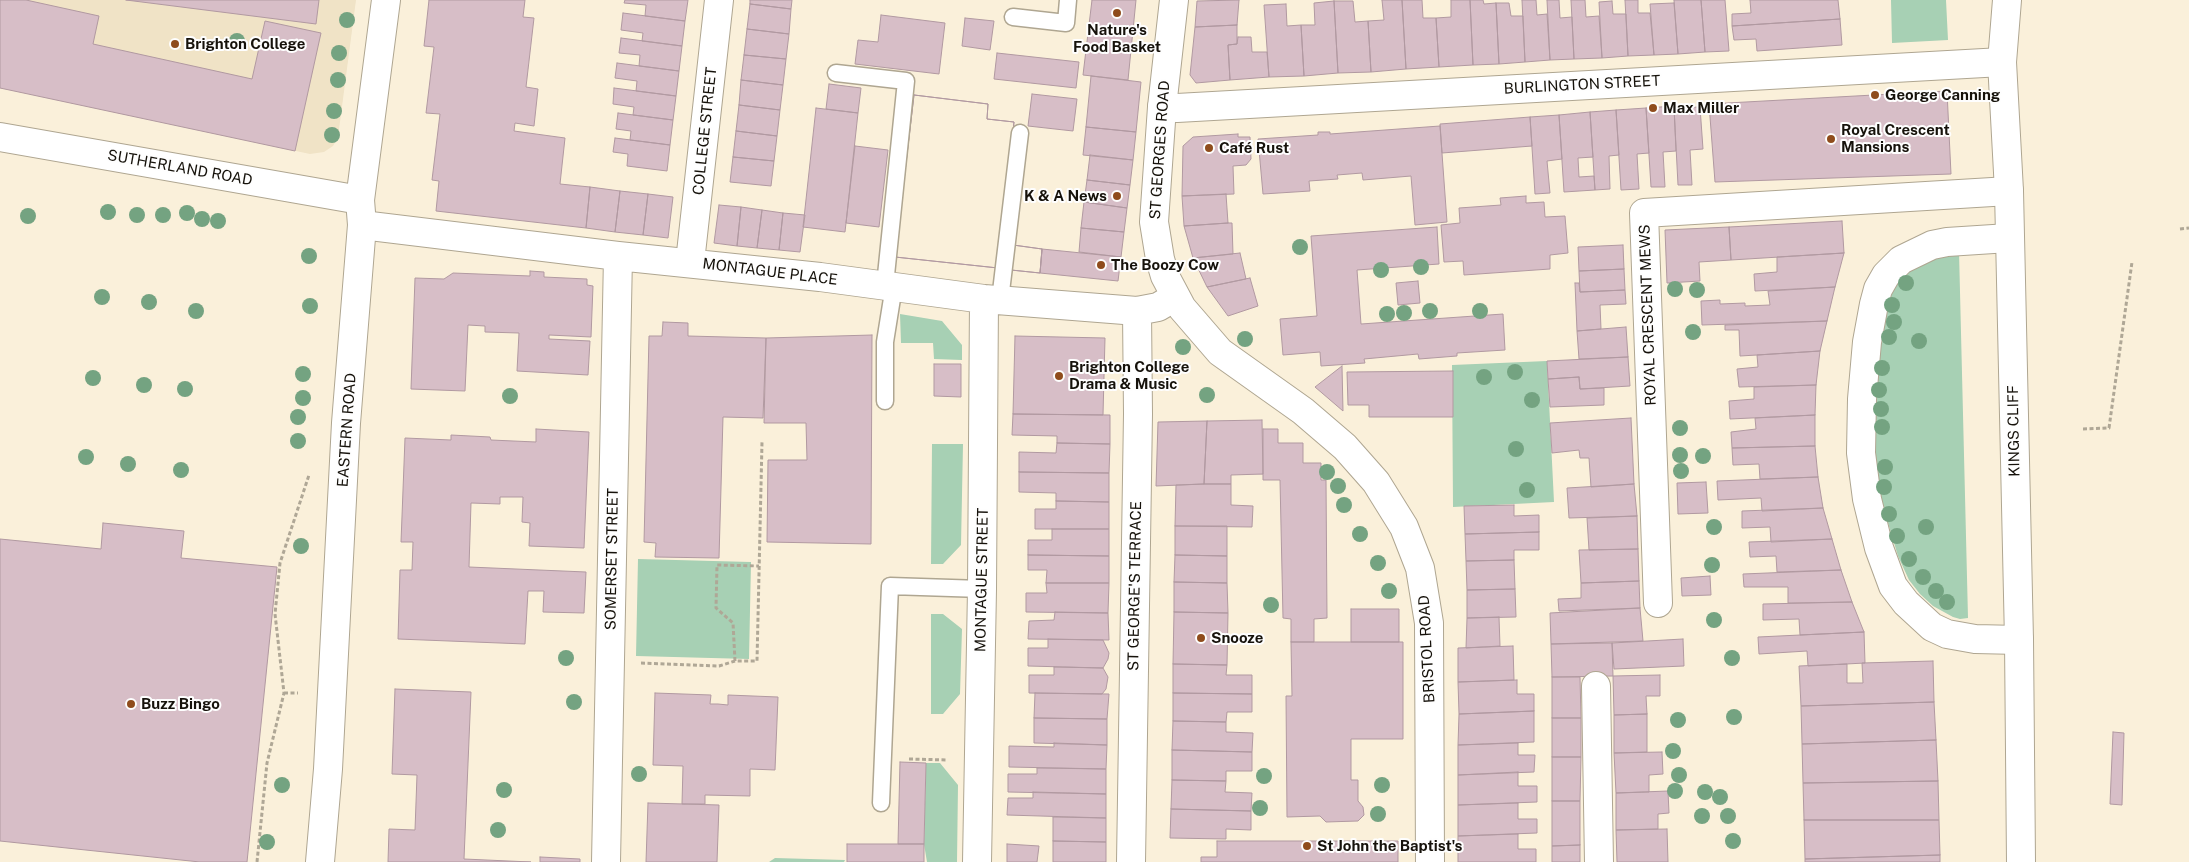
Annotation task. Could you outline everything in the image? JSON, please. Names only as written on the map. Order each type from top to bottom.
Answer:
[{"type":"street","name":"EASTERN ROAD","points":[[320,862],[328,769],[346,423],[361,212],[386,0]]},
{"type":"street","name":"COLLEGE STREET","points":[[690,262],[719,0]]},
{"type":"street","name":"ST GEORGES ROAD","points":[[1174,0],[1162,107],[1154,222],[1160,259],[1175,297]]},
{"type":"street","name":"KINGS CLIFF","points":[[2007,0],[2002,62],[2009,191],[2019,640],[2021,862]]},
{"type":"street","name":"BURLINGTON STREET","points":[[1162,107],[1177,108],[2002,62]]},
{"type":"street","name":"SUTHERLAND ROAD","points":[[0,137],[361,212]]},
{"type":"street","name":"ROYAL CRESCENT MEWS","points":[[1658,603],[1644,213],[2009,191]]},
{"type":"street","name":"MONTAGUE PLACE","points":[[361,212],[618,256],[690,262],[992,299],[1137,311],[1158,307],[1175,297]]},
{"type":"street","points":[[2009,238],[1947,242],[1932,245],[1901,260],[1886,275],[1878,289],[1867,342],[1862,398],[1861,444],[1867,500],[1879,548],[1893,586],[1906,603],[1932,627],[1947,634],[1975,639],[2019,640]]},
{"type":"street","name":"SOMERSET STREET","points":[[606,862],[618,256]]},
{"type":"street","name":"BRISTOL ROAD","points":[[1175,297],[1194,323],[1220,352],[1303,411],[1345,447],[1376,482],[1404,527],[1420,568],[1429,623],[1430,862]]},
{"type":"street","name":"MONTAGUE STREET","points":[[977,862],[982,589],[992,299]]},
{"type":"street","name":"ST GEORGE'S TERRACE","points":[[1131,862],[1138,414],[1137,311]]},
{"type":"street","points":[[1596,686],[1599,862]]},
{"type":"lane","points":[[1013,17],[1066,23],[1068,0]]},
{"type":"lane","points":[[836,73],[906,81],[885,342],[885,401]]},
{"type":"lane","points":[[992,299],[1020,133]]},
{"type":"lane","points":[[881,803],[890,586],[982,589]]},
{"type":"path","points":[[2180,228],[2189,228]]},
{"type":"path","points":[[2083,429],[2109,428],[2132,262]]},
{"type":"path","points":[[610,662],[719,666],[736,661],[758,661],[762,442]]},
{"type":"path","points":[[257,862],[267,763],[284,693],[275,614],[280,563],[310,473]]},
{"type":"path","points":[[736,661],[733,623],[716,608],[717,565],[759,566]]},
{"type":"path","points":[[284,693],[298,693]]},
{"type":"path","points":[[883,758],[979,760]]},
{"type":"shaded area","name":"Brighton College","points":[[0,0],[356,0],[338,137],[333,146],[324,152],[310,154],[0,88]]},
{"type":"green space","points":[[1891,0],[1946,0],[1948,40],[1892,43]]},
{"type":"green space","points":[[1959,251],[1968,618],[1960,619],[1933,606],[1920,594],[1909,580],[1898,556],[1876,483],[1871,412],[1887,294],[1907,271],[1919,263]]},
{"type":"green space","points":[[900,314],[942,321],[962,345],[962,360],[934,359],[933,343],[901,343]]},
{"type":"green space","points":[[1547,361],[1554,502],[1453,507],[1452,365]]},
{"type":"green space","points":[[932,444],[963,444],[961,545],[943,564],[931,564]]},
{"type":"green space","points":[[638,559],[751,562],[749,659],[636,656]]},
{"type":"green space","points":[[931,614],[943,614],[962,629],[960,694],[943,714],[931,714]]},
{"type":"green space","points":[[926,763],[940,763],[958,785],[957,862],[927,862],[924,844]]},
{"type":"green space","points":[[775,858],[845,860],[844,862],[769,862]]},
{"type":"building","points":[[0,0],[26,0],[99,16],[93,44],[252,79],[265,21],[321,33],[295,151],[0,88]]},
{"type":"building","points":[[126,0],[319,0],[316,24]]},
{"type":"building","points":[[429,0],[525,0],[523,17],[534,18],[526,87],[538,89],[534,126],[515,123],[514,131],[565,138],[560,184],[590,187],[586,228],[436,211],[439,181],[432,180],[440,114],[426,113],[434,47],[424,46]]},
{"type":"building","points":[[625,0],[688,0],[685,21],[645,16],[646,5],[624,3]]},
{"type":"building","points":[[750,0],[792,0],[791,9],[750,4]]},
{"type":"building","points":[[1092,0],[1136,0],[1128,80],[1083,75]]},
{"type":"building","points":[[1239,0],[1237,25],[1195,27],[1197,1]]},
{"type":"building","points":[[1382,0],[1402,0],[1406,69],[1371,72],[1368,21],[1384,20]]},
{"type":"building","points":[[1402,0],[1422,0],[1423,18],[1436,18],[1439,67],[1406,69]]},
{"type":"building","points":[[1451,0],[1470,0],[1473,65],[1439,67],[1436,18],[1451,17]]},
{"type":"building","points":[[1470,0],[1483,0],[1484,4],[1496,3],[1499,64],[1473,65]]},
{"type":"building","points":[[1522,0],[1536,0],[1537,15],[1547,14],[1550,60],[1525,62]]},
{"type":"building","points":[[1547,0],[1559,0],[1560,18],[1572,17],[1574,59],[1550,60]]},
{"type":"building","points":[[1571,0],[1585,0],[1586,17],[1599,16],[1602,58],[1574,59]]},
{"type":"building","points":[[1625,0],[1638,0],[1638,13],[1650,13],[1654,55],[1628,56]]},
{"type":"building","points":[[1674,0],[1701,0],[1705,52],[1678,54]]},
{"type":"building","points":[[1701,0],[1725,0],[1729,51],[1705,52]]},
{"type":"building","points":[[1750,0],[1838,0],[1840,19],[1732,26],[1732,14],[1751,13]]},
{"type":"building","points":[[1334,1],[1338,73],[1304,76],[1301,25],[1315,25],[1314,3]]},
{"type":"building","points":[[1334,1],[1353,1],[1355,22],[1368,21],[1371,72],[1338,73]]},
{"type":"building","points":[[1612,1],[1613,14],[1626,14],[1628,56],[1602,58],[1599,2]]},
{"type":"building","points":[[1496,3],[1509,3],[1511,16],[1523,16],[1525,62],[1499,64]]},
{"type":"building","points":[[1674,3],[1678,54],[1654,55],[1650,4]]},
{"type":"building","points":[[750,4],[791,9],[789,34],[747,29]]},
{"type":"building","points":[[1286,4],[1287,26],[1301,25],[1304,76],[1269,77],[1264,5]]},
{"type":"building","points":[[623,13],[685,21],[682,46],[642,41],[643,33],[621,30]]},
{"type":"building","points":[[881,15],[945,23],[939,74],[855,64],[858,40],[878,42]]},
{"type":"building","points":[[965,18],[994,21],[990,50],[962,46]]},
{"type":"building","points":[[1840,19],[1842,45],[1757,51],[1756,39],[1734,40],[1732,26]]},
{"type":"building","points":[[1237,25],[1237,44],[1228,45],[1230,80],[1196,83],[1190,75],[1195,27]]},
{"type":"building","points":[[747,29],[789,34],[786,59],[744,55]]},
{"type":"building","points":[[1238,37],[1251,37],[1252,52],[1267,52],[1269,77],[1230,80],[1228,45],[1237,44]]},
{"type":"building","points":[[621,38],[682,46],[679,71],[639,66],[640,55],[619,53]]},
{"type":"building","points":[[997,53],[1079,62],[1076,88],[994,79]]},
{"type":"building","points":[[744,55],[786,59],[783,85],[741,80]]},
{"type":"building","points":[[617,63],[679,71],[676,96],[636,91],[637,81],[615,78]]},
{"type":"building","points":[[1091,76],[1141,82],[1136,132],[1086,127]]},
{"type":"building","points":[[741,80],[783,85],[780,110],[739,105]]},
{"type":"building","points":[[829,84],[861,88],[858,113],[826,109]]},
{"type":"building","points":[[614,88],[676,96],[673,120],[633,115],[634,107],[613,104]]},
{"type":"building","name":"Royal Crescent Mansions","points":[[1947,91],[1951,174],[1715,182],[1709,104]]},
{"type":"building","points":[[1032,94],[1077,99],[1073,131],[1028,126]]},
{"type":"building","points":[[914,95],[988,104],[987,119],[1014,122],[998,268],[895,257]]},
{"type":"building","points":[[914,95],[988,104],[987,119],[1014,122],[998,268],[895,257]]},
{"type":"building","points":[[739,105],[780,110],[777,136],[736,131]]},
{"type":"building","points":[[1674,106],[1676,151],[1663,152],[1665,187],[1651,187],[1646,108]]},
{"type":"building","points":[[1700,107],[1703,149],[1690,150],[1692,185],[1678,185],[1674,108]]},
{"type":"building","points":[[816,108],[858,113],[845,232],[803,227]]},
{"type":"building","points":[[1646,108],[1649,153],[1637,154],[1639,189],[1621,190],[1616,110]]},
{"type":"building","points":[[1616,110],[1619,155],[1609,156],[1610,189],[1595,190],[1590,112]]},
{"type":"building","points":[[1590,112],[1593,157],[1578,158],[1579,177],[1594,176],[1595,190],[1564,192],[1559,115]]},
{"type":"building","points":[[618,113],[673,120],[670,145],[630,140],[631,131],[616,129]]},
{"type":"building","points":[[1559,115],[1562,159],[1547,161],[1550,193],[1535,194],[1530,117]]},
{"type":"building","points":[[1530,117],[1532,146],[1442,153],[1440,124]]},
{"type":"building","points":[[1440,126],[1447,222],[1415,225],[1411,176],[1363,180],[1362,173],[1337,175],[1338,179],[1309,181],[1310,191],[1263,194],[1258,139],[1318,135],[1318,132],[1330,132],[1330,134]]},
{"type":"building","points":[[1086,127],[1136,132],[1133,160],[1083,155]]},
{"type":"building","points":[[736,131],[777,136],[774,161],[733,157]]},
{"type":"building","points":[[1238,134],[1238,137],[1250,137],[1251,159],[1246,165],[1233,166],[1234,194],[1182,196],[1183,146],[1193,137]]},
{"type":"building","points":[[615,138],[670,145],[667,171],[627,166],[628,154],[613,152]]},
{"type":"building","points":[[855,146],[888,150],[879,227],[846,223]]},
{"type":"building","points":[[1090,155],[1133,160],[1130,185],[1087,180]]},
{"type":"building","points":[[733,157],[774,161],[771,186],[730,182]]},
{"type":"building","points":[[1087,180],[1130,185],[1127,208],[1084,202]]},
{"type":"building","points":[[590,187],[620,191],[615,232],[586,228]]},
{"type":"building","points":[[620,191],[648,194],[643,235],[615,232]]},
{"type":"building","points":[[648,194],[673,197],[668,238],[643,235]]},
{"type":"building","points":[[1226,194],[1228,223],[1184,226],[1182,196]]},
{"type":"building","points":[[1526,196],[1526,203],[1544,202],[1545,217],[1565,216],[1568,253],[1550,255],[1550,269],[1464,275],[1463,261],[1444,262],[1441,225],[1460,223],[1459,208],[1501,205],[1500,198]]},
{"type":"building","points":[[1084,202],[1127,208],[1124,232],[1081,228]]},
{"type":"building","points":[[719,205],[741,207],[737,246],[714,243]]},
{"type":"building","points":[[741,207],[762,210],[757,248],[737,246]]},
{"type":"building","points":[[762,210],[783,213],[779,250],[757,248]]},
{"type":"building","points":[[783,213],[805,215],[800,252],[779,250]]},
{"type":"building","points":[[1842,221],[1844,253],[1731,260],[1729,227]]},
{"type":"building","points":[[1232,223],[1233,254],[1193,258],[1184,226]]},
{"type":"building","points":[[1437,227],[1439,264],[1357,270],[1361,324],[1503,314],[1505,350],[1457,353],[1457,356],[1419,359],[1418,354],[1364,359],[1365,363],[1321,366],[1320,352],[1283,355],[1280,319],[1317,316],[1311,236]]},
{"type":"building","points":[[1729,227],[1731,260],[1699,262],[1700,281],[1667,283],[1665,230]]},
{"type":"building","points":[[1081,228],[1124,232],[1121,257],[1079,252]]},
{"type":"building","points":[[1013,245],[1042,249],[1040,273],[1011,270]]},
{"type":"building","points":[[1013,245],[1042,249],[1040,273],[1011,270]]},
{"type":"building","points":[[1623,245],[1624,269],[1579,271],[1578,247]]},
{"type":"building","points":[[1042,249],[1121,257],[1118,281],[1040,273]]},
{"type":"building","points":[[1240,253],[1246,279],[1207,287],[1193,258]]},
{"type":"building","points":[[1844,253],[1835,287],[1755,291],[1754,274],[1777,272],[1777,257]]},
{"type":"building","points":[[1624,269],[1625,290],[1580,292],[1579,271]]},
{"type":"building","points":[[530,271],[544,272],[544,277],[587,279],[587,285],[593,286],[591,337],[549,335],[549,339],[590,341],[588,375],[517,371],[519,333],[485,332],[485,326],[468,325],[465,391],[411,389],[415,278],[444,279],[453,273],[530,276]]},
{"type":"building","points":[[1250,278],[1258,306],[1228,316],[1207,287]]},
{"type":"building","points":[[1418,281],[1420,303],[1398,305],[1396,283]]},
{"type":"building","points":[[1575,283],[1579,283],[1580,292],[1625,290],[1626,304],[1600,305],[1601,329],[1577,331]]},
{"type":"building","points":[[1835,287],[1827,321],[1702,325],[1701,301],[1720,300],[1720,304],[1745,303],[1745,306],[1770,305],[1768,291]]},
{"type":"building","points":[[1827,321],[1820,351],[1740,356],[1739,330],[1725,330],[1725,325]]},
{"type":"building","points":[[663,322],[688,323],[688,336],[766,338],[763,418],[723,417],[719,558],[655,557],[656,543],[644,542],[649,336],[662,336]]},
{"type":"building","points":[[1626,327],[1628,357],[1579,359],[1577,331]]},
{"type":"building","points":[[872,335],[871,544],[767,542],[768,460],[807,460],[806,423],[764,423],[766,338]]},
{"type":"building","name":"Brighton College Drama & Music","points":[[1015,336],[1105,338],[1103,415],[1013,414]]},
{"type":"building","points":[[1820,351],[1816,385],[1739,387],[1737,369],[1758,367],[1757,355]]},
{"type":"building","points":[[1628,357],[1630,386],[1580,389],[1579,377],[1548,379],[1547,361]]},
{"type":"building","points":[[934,364],[961,364],[961,397],[934,396]]},
{"type":"building","points":[[1342,366],[1343,411],[1315,387]]},
{"type":"building","points":[[1453,371],[1453,417],[1369,417],[1369,405],[1348,405],[1347,372]]},
{"type":"building","points":[[1579,377],[1580,389],[1604,388],[1604,405],[1550,407],[1548,379]]},
{"type":"building","points":[[1816,385],[1815,415],[1730,419],[1729,401],[1754,399],[1754,387]]},
{"type":"building","points":[[1013,414],[1110,415],[1110,444],[1057,443],[1057,436],[1012,435]]},
{"type":"building","points":[[1815,415],[1815,446],[1732,448],[1731,432],[1756,429],[1755,418]]},
{"type":"building","points":[[1631,418],[1634,484],[1591,487],[1589,458],[1580,458],[1579,450],[1552,453],[1550,423]]},
{"type":"building","points":[[1262,420],[1263,474],[1231,475],[1231,484],[1204,484],[1207,421]]},
{"type":"building","points":[[1207,421],[1204,484],[1156,486],[1158,422]]},
{"type":"building","points":[[536,429],[589,432],[584,548],[529,546],[530,523],[522,522],[523,497],[500,497],[500,504],[471,503],[469,567],[586,572],[584,613],[543,612],[544,591],[528,591],[525,644],[398,639],[400,570],[412,570],[413,542],[401,542],[405,438],[451,440],[451,435],[490,437],[491,440],[536,442]]},
{"type":"building","points":[[1263,429],[1278,429],[1278,443],[1303,443],[1303,463],[1321,463],[1321,480],[1326,480],[1327,618],[1314,619],[1314,642],[1291,642],[1291,619],[1283,618],[1280,480],[1263,480]]},
{"type":"building","points":[[1057,443],[1110,444],[1109,473],[1019,472],[1019,452],[1056,453]]},
{"type":"building","points":[[1815,446],[1818,477],[1760,479],[1759,464],[1733,465],[1732,448]]},
{"type":"building","points":[[1019,472],[1109,473],[1109,502],[1056,501],[1056,493],[1019,492]]},
{"type":"building","points":[[1818,477],[1823,508],[1762,511],[1761,498],[1718,500],[1717,481]]},
{"type":"building","points":[[1706,482],[1708,513],[1678,514],[1677,483]]},
{"type":"building","points":[[1231,484],[1231,505],[1253,506],[1252,527],[1175,526],[1176,485]]},
{"type":"building","points":[[1634,484],[1637,516],[1569,518],[1567,488]]},
{"type":"building","points":[[1056,501],[1109,502],[1109,529],[1035,529],[1035,509],[1056,509]]},
{"type":"building","points":[[1514,505],[1514,516],[1539,515],[1539,532],[1465,534],[1464,506]]},
{"type":"building","points":[[1823,508],[1832,539],[1771,542],[1770,527],[1742,528],[1742,511]]},
{"type":"building","points":[[1637,516],[1638,549],[1589,550],[1587,518]]},
{"type":"building","name":"Buzz Bingo","points":[[103,523],[184,531],[181,558],[277,567],[247,862],[200,862],[0,841],[0,539],[101,549]]},
{"type":"building","points":[[1175,526],[1227,526],[1227,556],[1175,555]]},
{"type":"building","points":[[1052,529],[1109,529],[1109,556],[1028,555],[1028,540],[1052,540]]},
{"type":"building","points":[[1539,532],[1539,550],[1514,550],[1514,560],[1466,561],[1465,534]]},
{"type":"building","points":[[1832,539],[1841,570],[1777,572],[1776,556],[1750,557],[1749,542]]},
{"type":"building","points":[[1638,549],[1639,581],[1581,583],[1579,550]]},
{"type":"building","points":[[1028,555],[1109,556],[1109,583],[1046,583],[1047,570],[1028,570]]},
{"type":"building","points":[[1175,555],[1227,556],[1227,583],[1174,582]]},
{"type":"building","points":[[1514,560],[1515,589],[1467,590],[1466,561]]},
{"type":"building","points":[[1841,570],[1852,602],[1788,603],[1788,587],[1744,587],[1743,574]]},
{"type":"building","points":[[1710,576],[1711,595],[1682,596],[1681,578]]},
{"type":"building","points":[[1639,581],[1640,608],[1559,611],[1558,599],[1581,598],[1581,583]]},
{"type":"building","points":[[1174,582],[1227,583],[1228,613],[1174,612]]},
{"type":"building","points":[[1046,583],[1109,583],[1108,613],[1026,612],[1026,593],[1047,593]]},
{"type":"building","points":[[1515,589],[1516,617],[1467,618],[1467,590]]},
{"type":"building","points":[[1852,602],[1864,632],[1800,635],[1799,619],[1763,620],[1763,604]]},
{"type":"building","points":[[1640,608],[1643,641],[1551,644],[1550,613]]},
{"type":"building","points":[[1351,609],[1399,609],[1399,642],[1351,642]]},
{"type":"building","points":[[1055,612],[1108,613],[1109,640],[1028,639],[1029,621],[1054,620]]},
{"type":"building","points":[[1174,612],[1228,613],[1227,665],[1173,664]]},
{"type":"building","points":[[1499,617],[1500,646],[1466,648],[1467,618]]},
{"type":"building","points":[[1864,632],[1865,663],[1808,666],[1807,651],[1759,654],[1758,637]]},
{"type":"building","points":[[1048,639],[1103,640],[1109,653],[1108,659],[1103,668],[1028,666],[1028,648],[1048,648]]},
{"type":"building","points":[[1683,639],[1684,666],[1614,669],[1612,643]]},
{"type":"building","points":[[1291,642],[1403,642],[1403,739],[1351,739],[1351,780],[1358,780],[1358,801],[1363,807],[1364,815],[1358,821],[1326,822],[1320,816],[1287,817],[1286,696],[1292,696]]},
{"type":"building","points":[[1612,643],[1613,676],[1552,677],[1551,644]]},
{"type":"building","points":[[1513,646],[1514,680],[1458,682],[1458,648]]},
{"type":"building","points":[[1933,661],[1934,702],[1801,706],[1799,666],[1847,664],[1847,683],[1863,683],[1862,663]]},
{"type":"building","points":[[1173,664],[1227,665],[1226,675],[1252,675],[1252,694],[1173,693]]},
{"type":"building","points":[[1054,667],[1103,668],[1108,677],[1106,689],[1102,694],[1029,693],[1029,675],[1054,675]]},
{"type":"building","points":[[1660,675],[1660,696],[1646,696],[1647,714],[1614,715],[1613,676]]},
{"type":"building","points":[[1552,677],[1580,677],[1581,718],[1552,718]]},
{"type":"building","points":[[1517,680],[1517,694],[1534,694],[1534,711],[1459,714],[1458,682]]},
{"type":"building","points":[[395,689],[471,692],[464,859],[531,862],[388,862],[389,829],[415,830],[417,775],[392,774]]},
{"type":"building","points":[[655,693],[711,695],[710,704],[728,705],[728,695],[778,697],[775,770],[750,769],[750,796],[705,795],[705,804],[682,804],[683,766],[653,765]]},
{"type":"building","points":[[1035,693],[1109,694],[1107,719],[1034,718]]},
{"type":"building","points":[[1173,693],[1252,694],[1252,712],[1227,712],[1226,722],[1173,721]]},
{"type":"building","points":[[1934,702],[1936,740],[1802,744],[1801,706]]},
{"type":"building","points":[[1534,711],[1534,742],[1458,745],[1459,714]]},
{"type":"building","points":[[1647,714],[1647,752],[1614,753],[1614,715]]},
{"type":"building","points":[[1034,718],[1107,719],[1107,745],[1034,743]]},
{"type":"building","points":[[1552,718],[1581,718],[1581,757],[1552,757]]},
{"type":"building","points":[[1173,721],[1226,722],[1226,732],[1253,733],[1252,752],[1172,750]]},
{"type":"building","points":[[2113,732],[2124,733],[2122,805],[2110,804]]},
{"type":"building","points":[[1936,740],[1938,781],[1803,783],[1802,744]]},
{"type":"building","points":[[1054,743],[1107,745],[1106,769],[1009,767],[1009,746],[1054,747]]},
{"type":"building","points":[[1518,743],[1518,755],[1535,755],[1534,772],[1458,775],[1458,745]]},
{"type":"building","points":[[1172,750],[1252,752],[1252,771],[1226,771],[1226,781],[1172,780]]},
{"type":"building","points":[[1662,752],[1663,774],[1649,775],[1649,792],[1616,793],[1614,753]]},
{"type":"building","points":[[1552,757],[1581,757],[1580,801],[1552,801]]},
{"type":"building","points":[[900,762],[926,763],[924,844],[898,844]]},
{"type":"building","points":[[1037,768],[1106,769],[1106,794],[1008,792],[1008,774],[1037,774]]},
{"type":"building","points":[[1518,772],[1518,786],[1537,786],[1537,802],[1458,805],[1458,775]]},
{"type":"building","points":[[1172,780],[1226,781],[1225,792],[1252,793],[1251,811],[1171,809]]},
{"type":"building","points":[[1938,781],[1939,820],[1804,820],[1803,783]]},
{"type":"building","points":[[1668,791],[1669,813],[1658,814],[1658,829],[1616,830],[1616,793]]},
{"type":"building","points":[[1033,792],[1106,794],[1106,818],[1007,815],[1008,798],[1033,798]]},
{"type":"building","points":[[1552,801],[1580,801],[1580,845],[1552,846]]},
{"type":"building","points":[[648,803],[719,805],[717,862],[646,862]]},
{"type":"building","points":[[1518,803],[1518,819],[1537,819],[1537,833],[1458,836],[1458,805]]},
{"type":"building","points":[[1171,809],[1251,811],[1251,830],[1226,829],[1226,839],[1170,838]]},
{"type":"building","points":[[1053,817],[1106,818],[1106,842],[1053,841]]},
{"type":"building","points":[[1804,820],[1939,820],[1940,855],[1805,859]]},
{"type":"building","points":[[1667,829],[1668,862],[1617,862],[1616,830]]},
{"type":"building","points":[[1518,834],[1518,849],[1536,849],[1536,862],[1458,862],[1458,836]]},
{"type":"building","points":[[1053,841],[1106,842],[1106,862],[1053,862]]},
{"type":"building","name":"St John the Baptist's","points":[[1217,841],[1398,841],[1398,862],[1201,862],[1201,857],[1217,857]]},
{"type":"building","points":[[847,844],[924,844],[924,862],[847,862]]},
{"type":"building","points":[[1007,844],[1039,846],[1037,862],[1007,862]]},
{"type":"building","points":[[1580,845],[1580,862],[1552,862],[1552,846]]},
{"type":"building","points":[[1940,855],[1940,862],[1805,862],[1805,859]]},
{"type":"building","points":[[540,857],[580,859],[580,862],[540,862]]},
{"type":"place","name":"Nature's Food Basket","points":[[1117,13]]},
{"type":"place","name":"Brighton College","points":[[175,44]]},
{"type":"place","name":"George Canning","points":[[1875,95]]},
{"type":"place","name":"Max Miller","points":[[1653,108]]},
{"type":"place","name":"Royal Crescent Mansions","points":[[1831,139]]},
{"type":"place","name":"Café Rust","points":[[1209,148]]},
{"type":"place","name":"K & A News","points":[[1117,196]]},
{"type":"place","name":"The Boozy Cow","points":[[1101,265]]},
{"type":"place","name":"Brighton College Drama & Music","points":[[1059,376]]},
{"type":"place","name":"Snooze","points":[[1201,638]]},
{"type":"place","name":"Buzz Bingo","points":[[131,704]]},
{"type":"place","name":"St John the Baptist's","points":[[1307,846]]}]
